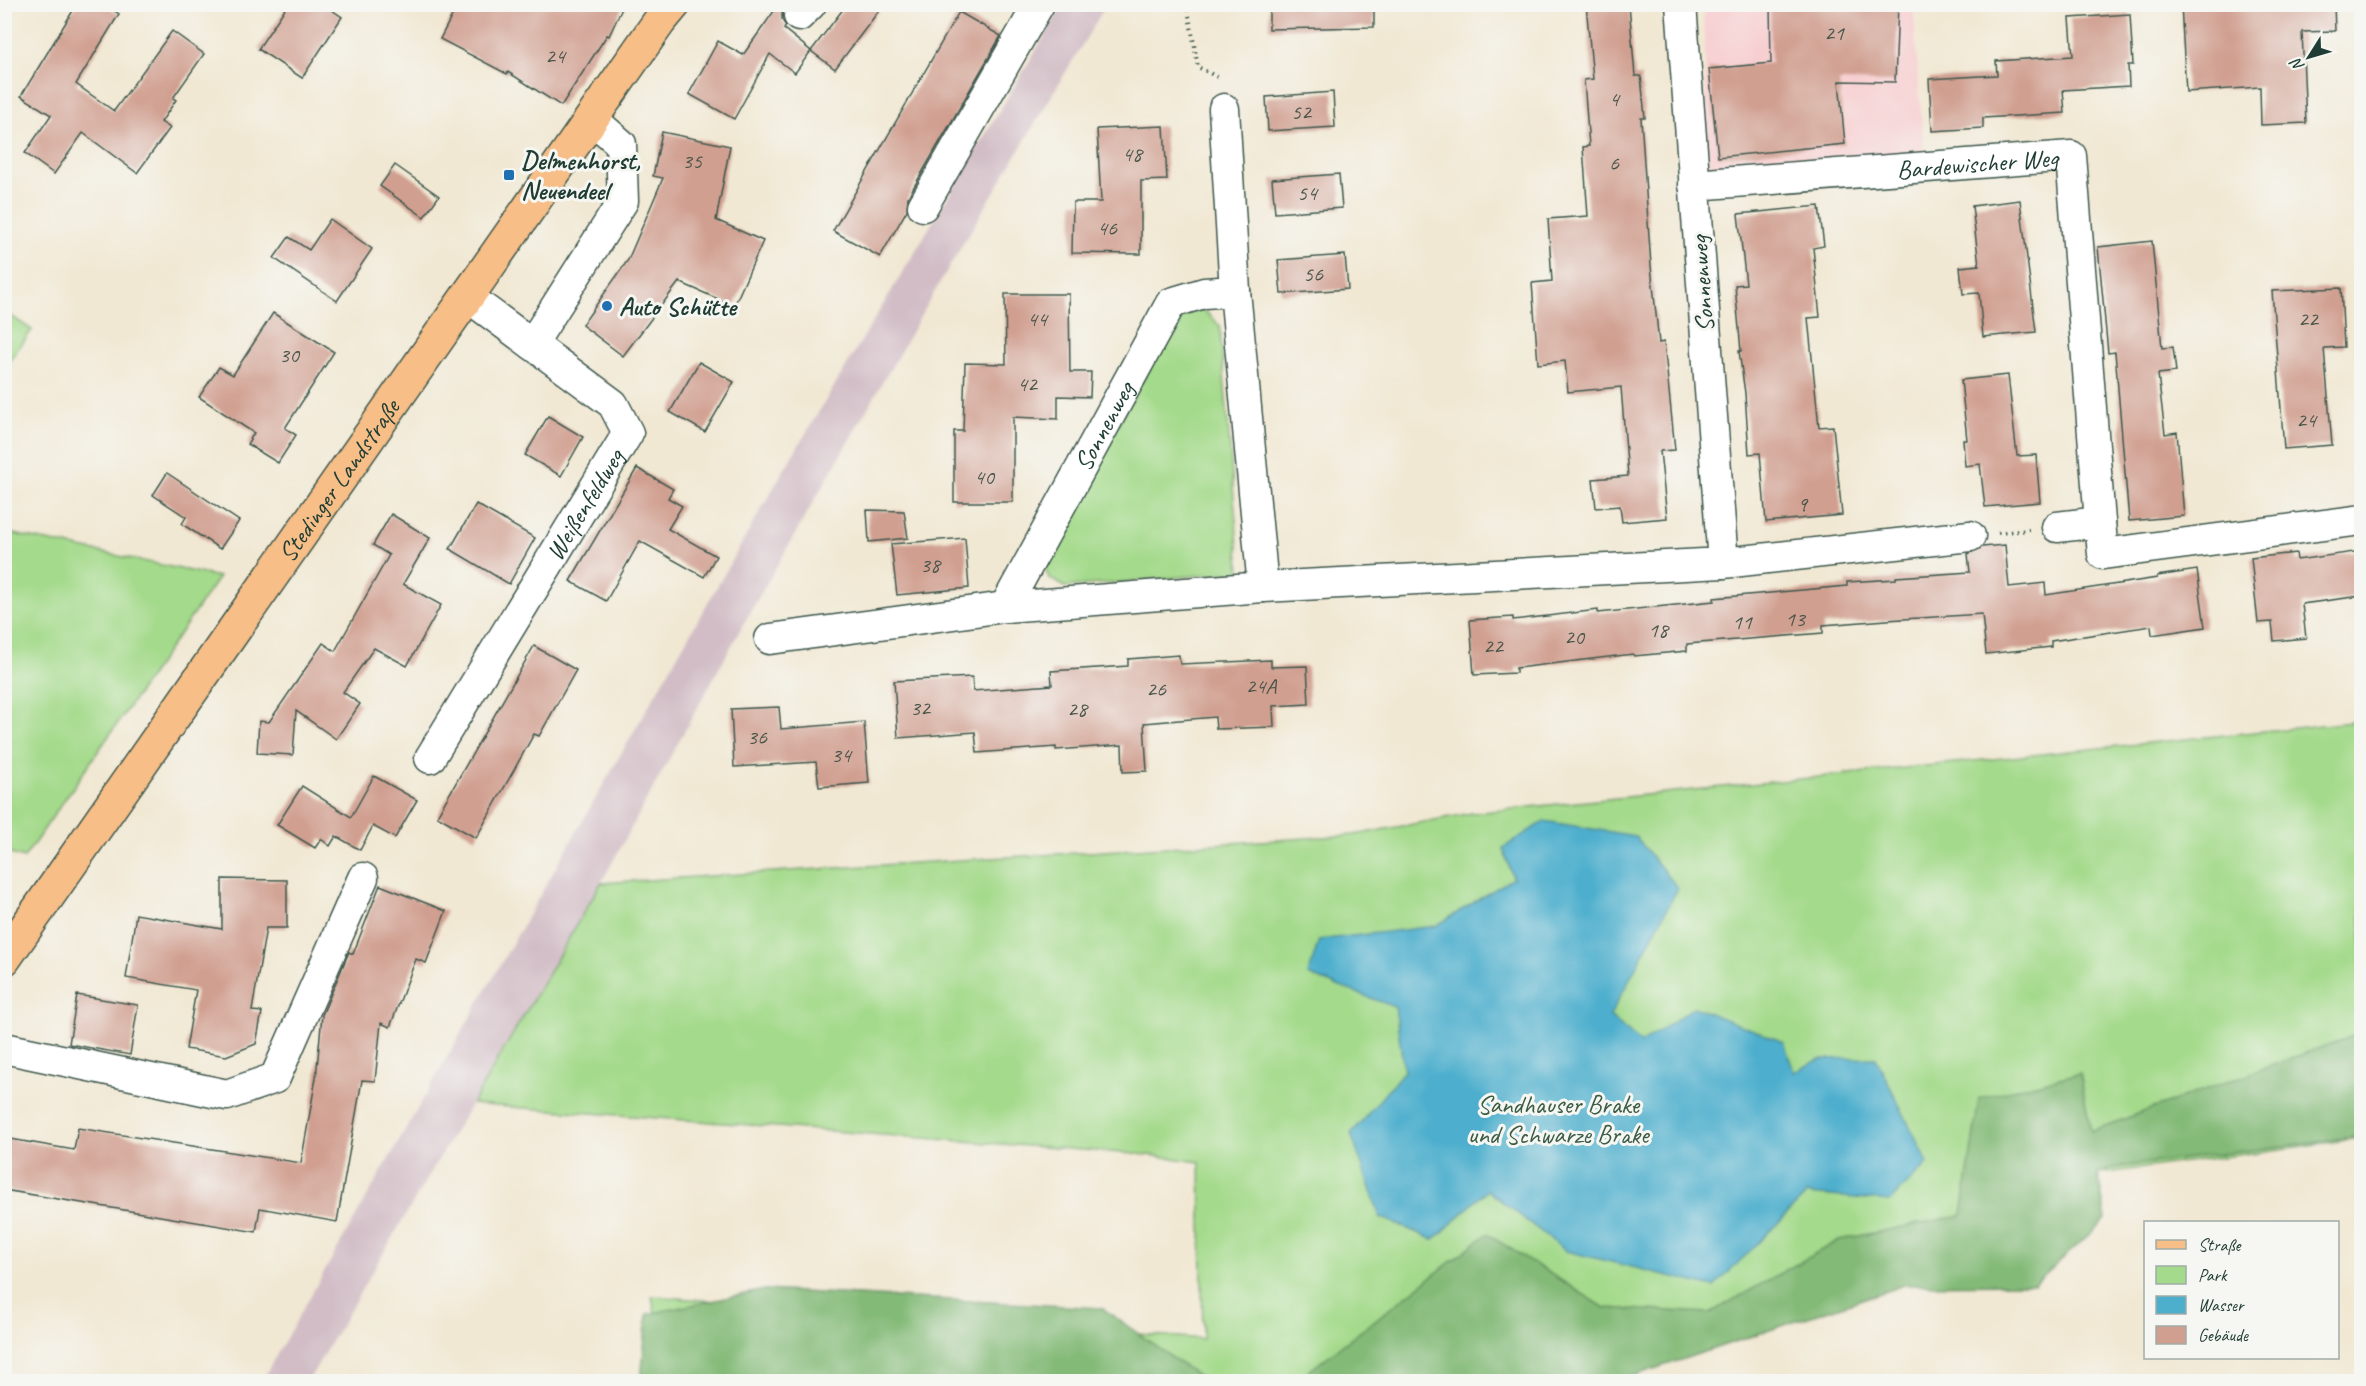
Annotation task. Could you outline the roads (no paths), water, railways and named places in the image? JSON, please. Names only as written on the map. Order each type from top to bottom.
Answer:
[{"type":"main road","name":"Stedinger Landstraße","points":[[4,959],[659,22],[674,4]]},
{"type":"street","points":[[923,207],[1039,4]]},
{"type":"street","name":"Sonnenweg","points":[[1681,4],[1723,563]]},
{"type":"street","points":[[1224,110],[1235,291],[1263,587]]},
{"type":"street","points":[[532,344],[623,201],[621,144],[592,119]]},
{"type":"street","name":"Bardewischer Weg","points":[[1694,185],[2071,156],[2103,554],[2361,520]]},
{"type":"street","name":"Sonnenweg","points":[[1005,607],[1171,303],[1204,293],[1235,291]]},
{"type":"street","name":"Weißenfeldweg","points":[[430,758],[628,433],[613,404],[468,297]]},
{"type":"street","points":[[2057,526],[2100,522]]},
{"type":"street","points":[[770,639],[1005,607],[1263,587],[1723,563],[1970,536]]},
{"type":"street","points":[[4,1048],[227,1095],[275,1078],[363,878]]},
{"type":"water","points":[[1544,821],[1635,836],[1678,888],[1610,1016],[1641,1043],[1694,1007],[1784,1042],[1794,1072],[1820,1059],[1876,1058],[1928,1163],[1890,1201],[1807,1194],[1714,1287],[1566,1251],[1487,1190],[1434,1240],[1380,1217],[1351,1134],[1404,1071],[1395,1007],[1308,975],[1319,940],[1436,926],[1513,878],[1503,848]]},
{"type":"place","name":"Delmenhorst, Neuendeel","points":[[509,175]]},
{"type":"place","name":"Auto Schütte","points":[[607,306]]},
{"type":"park label","name":"Sandhauser Brake und Schwarze Brake","points":[[1558,1119]]}]
